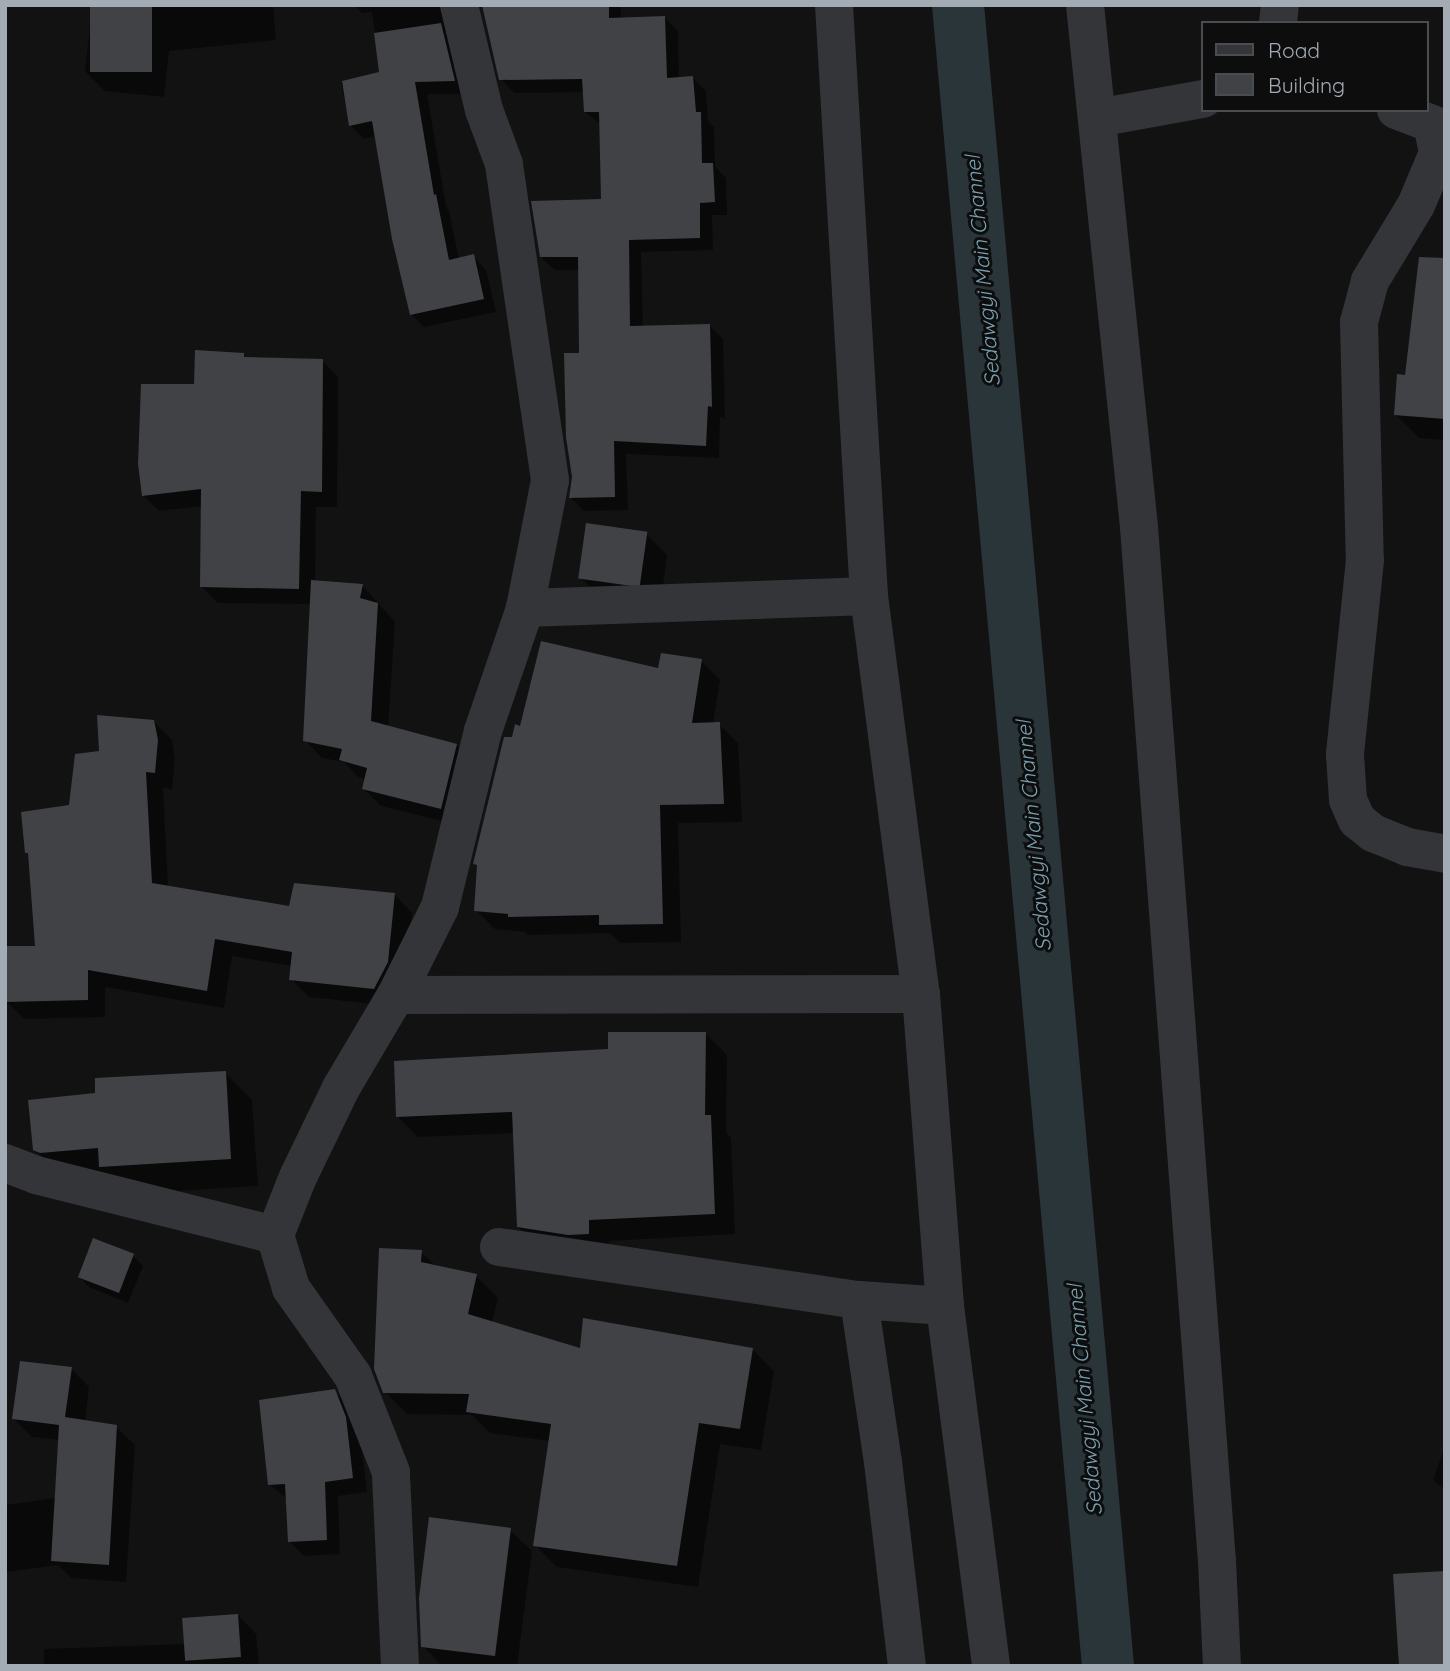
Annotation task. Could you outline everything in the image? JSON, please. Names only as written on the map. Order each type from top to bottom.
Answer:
[{"type":"street","points":[[400,1666],[391,1472],[353,1376],[292,1288],[275,1236],[298,1177],[341,1088],[396,995],[440,907],[483,732],[525,608],[550,481],[503,164],[484,110],[459,5]]},
{"type":"street","points":[[834,5],[869,596],[920,994],[946,1306],[991,1666]]},
{"type":"street","points":[[1085,5],[1139,527],[1217,1561],[1222,1666]]},
{"type":"street","points":[[1097,118],[1202,99]]},
{"type":"street","points":[[1401,112],[1432,124],[1438,153],[1416,205],[1370,281],[1359,322],[1365,560],[1350,692],[1346,766],[1348,800],[1357,820],[1373,833],[1407,846],[1445,854]]},
{"type":"street","points":[[525,608],[869,596]]},
{"type":"street","points":[[396,995],[920,994]]},
{"type":"street","points":[[5,1163],[36,1175],[275,1236]]},
{"type":"street","points":[[499,1247],[859,1300],[946,1306]]},
{"type":"street","points":[[859,1300],[883,1462],[907,1666]]},
{"type":"building","points":[[90,5],[152,5],[152,72],[90,72]]},
{"type":"building","points":[[482,5],[609,5],[609,18],[665,16],[667,78],[693,76],[696,112],[701,112],[702,163],[713,163],[715,202],[700,203],[700,238],[629,240],[630,326],[710,324],[712,407],[708,406],[706,446],[614,441],[615,497],[569,498],[572,477],[566,437],[564,353],[579,353],[578,257],[540,257],[531,201],[601,199],[599,112],[584,112],[582,79],[499,80]]},
{"type":"building","points":[[441,23],[455,81],[415,82],[434,195],[436,194],[449,260],[474,254],[484,299],[410,315],[392,239],[372,121],[349,126],[342,81],[379,72],[374,33]]},
{"type":"building","points":[[1419,257],[1445,258],[1445,419],[1394,415],[1397,374],[1405,375]]},
{"type":"building","points":[[195,350],[244,353],[244,357],[323,359],[322,492],[301,491],[299,589],[200,587],[201,489],[142,496],[138,464],[141,384],[194,384]]},
{"type":"building","points":[[586,523],[647,532],[640,587],[578,578]]},
{"type":"building","points":[[311,580],[363,584],[360,598],[378,603],[371,721],[457,744],[441,809],[362,789],[367,768],[339,760],[342,749],[303,741]]},
{"type":"building","points":[[541,641],[658,668],[661,653],[702,659],[692,723],[720,722],[724,804],[660,805],[663,924],[599,925],[599,915],[508,917],[508,914],[474,911],[477,865],[473,864],[504,737],[512,737],[515,724],[520,726]]},
{"type":"building","points":[[97,715],[154,720],[158,740],[155,773],[146,772],[152,883],[289,906],[294,883],[395,893],[388,962],[374,989],[289,980],[292,952],[215,939],[207,991],[88,970],[88,1000],[5,1002],[5,946],[35,946],[28,853],[25,853],[21,812],[69,805],[75,754],[99,751]]},
{"type":"building","points":[[608,1032],[706,1032],[705,1115],[711,1115],[715,1214],[589,1220],[589,1234],[568,1235],[517,1227],[512,1112],[396,1117],[394,1061],[608,1049]]},
{"type":"building","points":[[226,1071],[231,1159],[99,1167],[98,1148],[40,1153],[33,1150],[28,1100],[95,1093],[95,1078]]},
{"type":"building","points":[[93,1238],[134,1254],[119,1293],[78,1277]]},
{"type":"building","points":[[379,1248],[422,1250],[421,1262],[477,1274],[468,1314],[580,1348],[583,1318],[753,1348],[740,1429],[699,1423],[677,1566],[533,1546],[551,1424],[466,1412],[469,1394],[383,1393],[374,1369]]},
{"type":"building","points":[[20,1361],[72,1367],[65,1417],[117,1425],[109,1565],[51,1561],[59,1425],[12,1419]]},
{"type":"building","points":[[335,1389],[346,1417],[353,1478],[325,1482],[327,1540],[288,1542],[285,1484],[268,1485],[259,1400]]},
{"type":"building","points":[[429,1517],[511,1528],[495,1656],[421,1647],[419,1598]]},
{"type":"building","points":[[1445,1571],[1445,1666],[1399,1666],[1393,1574]]},
{"type":"building","points":[[238,1614],[241,1657],[185,1661],[182,1618]]},
{"type":"waterway","name":"Sedawgyi Main Channel","points":[[958,5],[1108,1666]]}]
